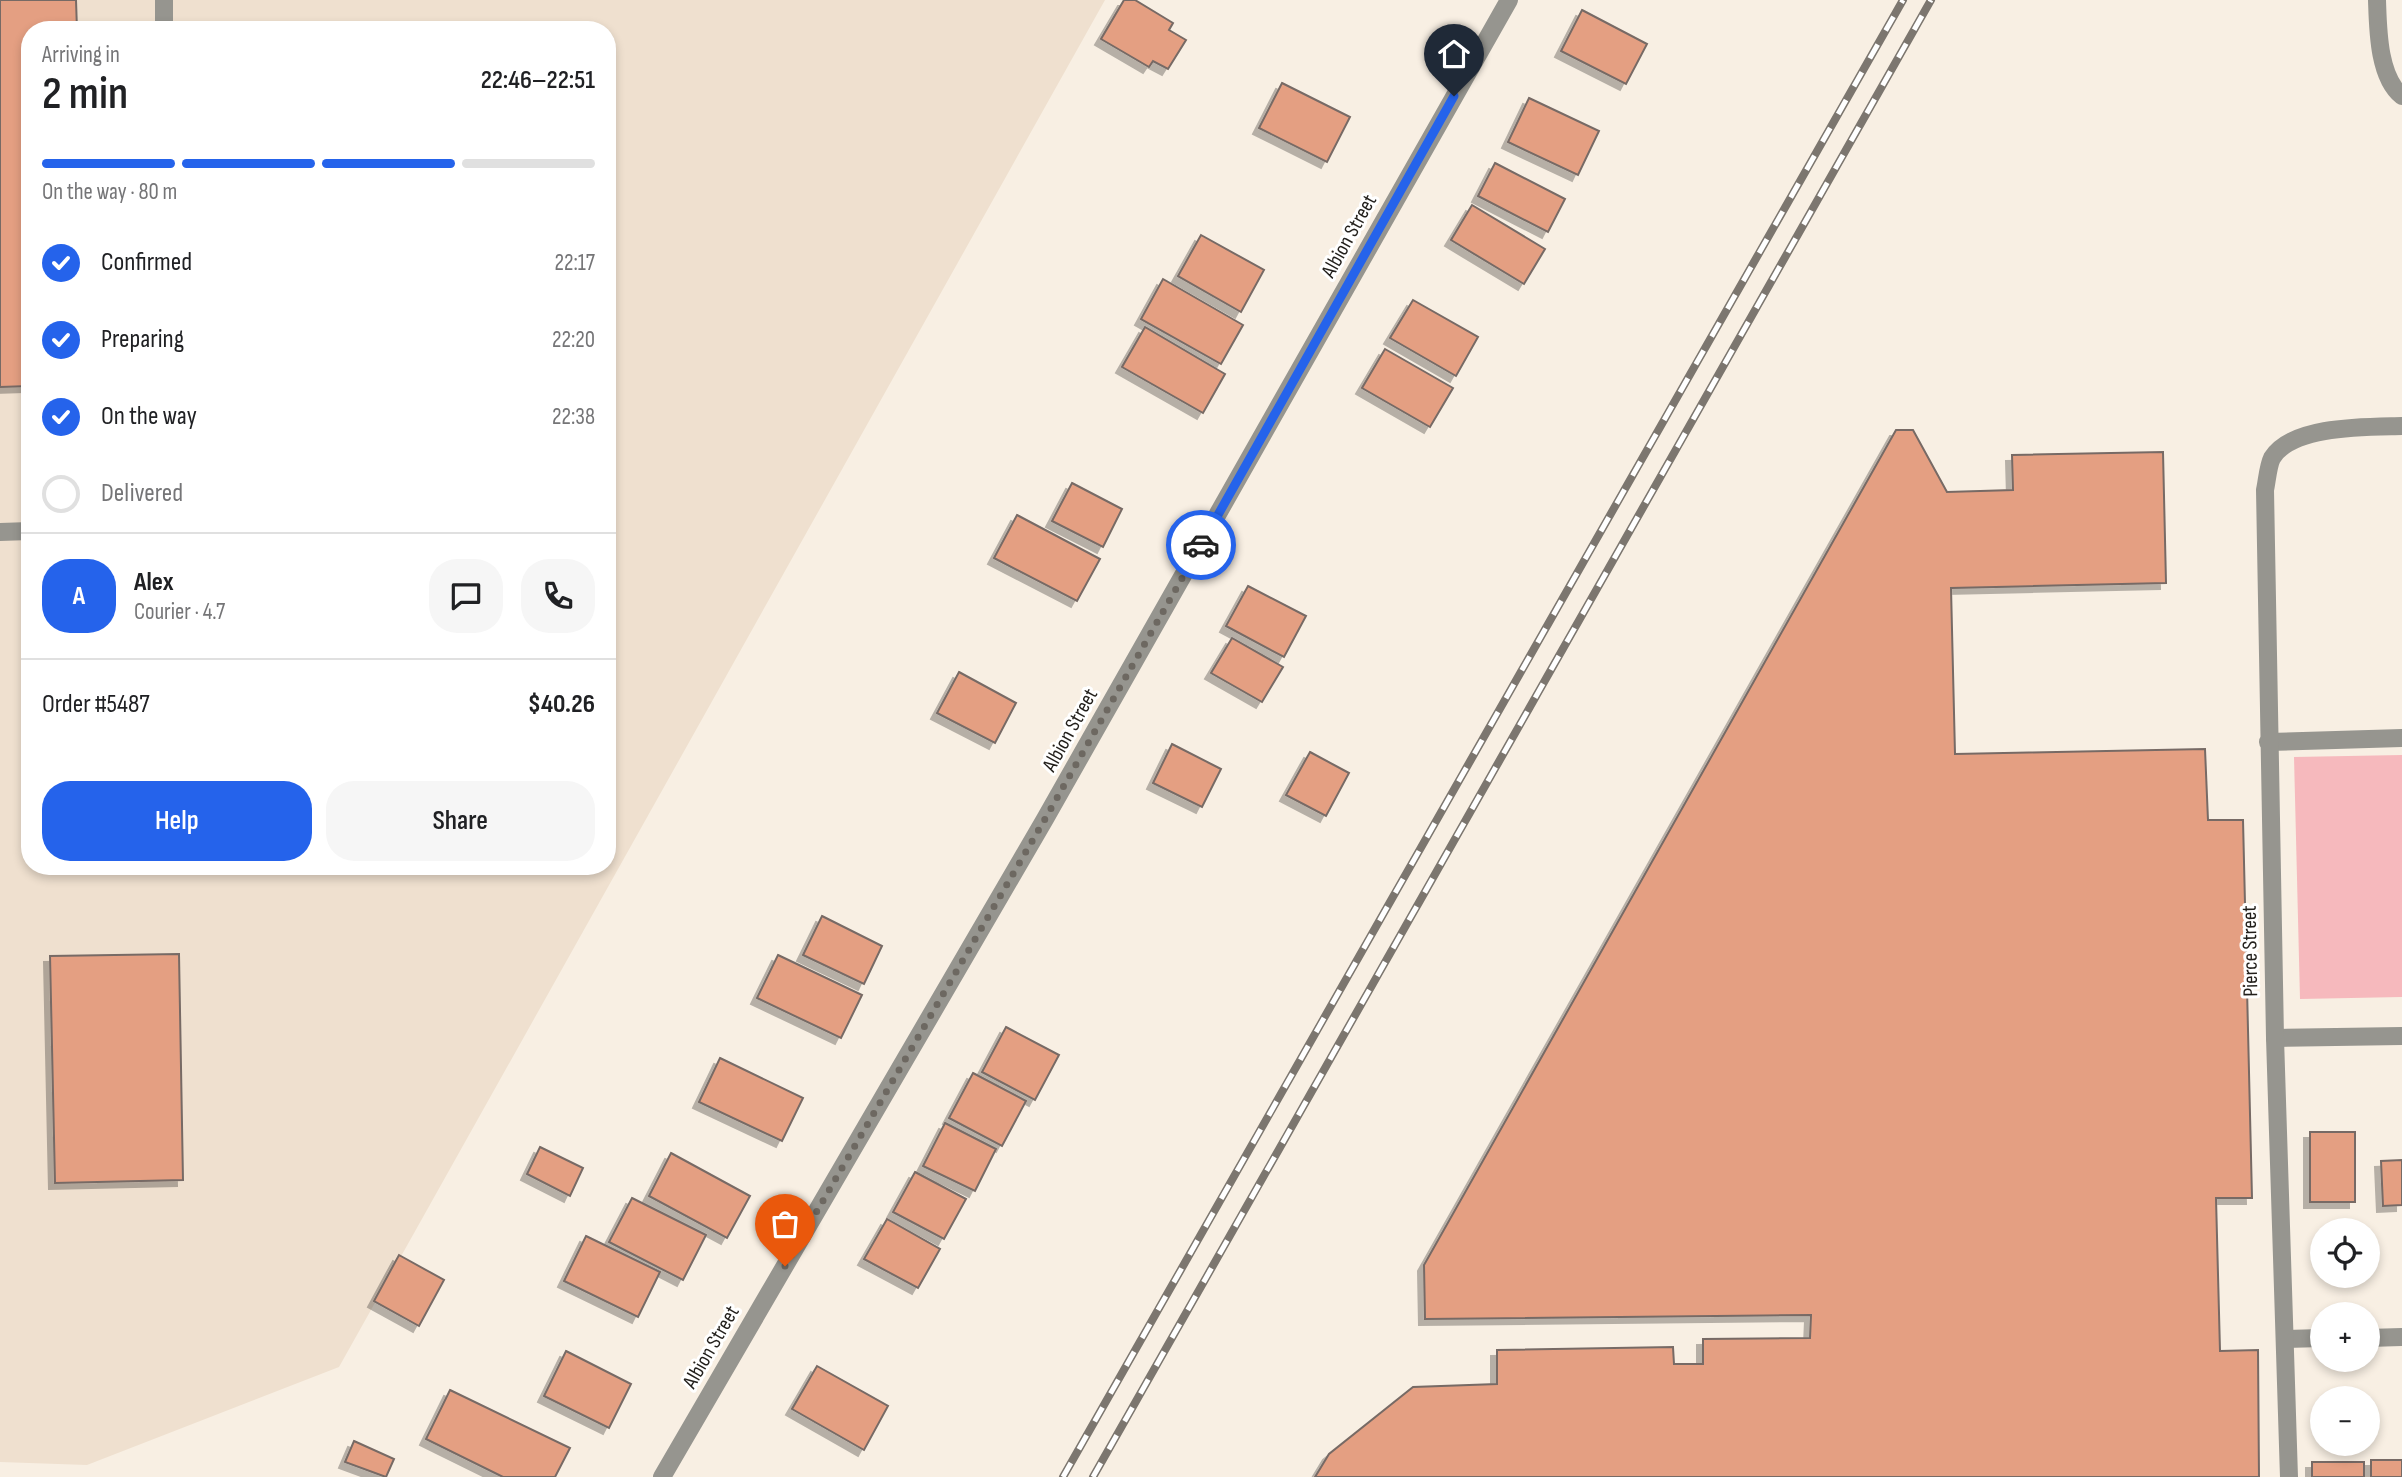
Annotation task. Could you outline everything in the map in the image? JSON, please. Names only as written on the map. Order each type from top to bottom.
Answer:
[{"type":"street","points":[[164,0],[164,21]]},
{"type":"street","name":"Albion Street","points":[[662,1477],[1045,819],[1509,0]]},
{"type":"street","points":[[2377,0],[2378,29],[2384,60],[2394,90],[2402,96]]},
{"type":"street","name":"Pierce Street","points":[[2289,1477],[2274,1038],[2265,490],[2273,457],[2298,438],[2342,428],[2402,426]]},
{"type":"street","points":[[0,532],[21,531]]},
{"type":"street","points":[[2268,742],[2402,738]]},
{"type":"street","points":[[2274,1038],[2402,1036]]},
{"type":"street","points":[[2380,1338],[2402,1337]]},
{"type":"street","points":[[2286,1339],[2310,1338]]},
{"type":"shaded area","points":[[0,0],[1105,0],[616,873],[616,21],[21,21],[21,875],[615,875],[339,1367],[87,1465],[0,1462]]},
{"type":"shaded area","points":[[2402,755],[2402,997],[2300,999],[2294,757]]},
{"type":"building","points":[[0,0],[76,0],[77,21],[21,21],[21,386],[0,387]]},
{"type":"building","points":[[1124,0],[1135,0],[1173,23],[1169,30],[1186,40],[1168,69],[1153,61],[1149,67],[1101,39]]},
{"type":"building","points":[[1582,10],[1647,44],[1626,84],[1561,51]]},
{"type":"building","points":[[1282,83],[1350,117],[1327,162],[1259,128]]},
{"type":"building","points":[[1529,98],[1599,131],[1578,175],[1508,142]]},
{"type":"building","points":[[1495,163],[1565,199],[1548,232],[1478,196]]},
{"type":"building","points":[[1472,205],[1545,249],[1524,284],[1451,240]]},
{"type":"building","points":[[1201,235],[1264,270],[1241,312],[1178,276]]},
{"type":"building","points":[[1163,279],[1243,325],[1221,364],[1141,319]]},
{"type":"building","points":[[1413,300],[1478,337],[1456,376],[1390,338]]},
{"type":"building","points":[[1145,327],[1225,374],[1203,413],[1122,367]]},
{"type":"building","points":[[1385,349],[1453,388],[1430,427],[1362,388]]},
{"type":"building","points":[[1896,430],[1913,430],[1947,492],[2013,490],[2012,455],[2163,452],[2166,583],[1951,588],[1955,754],[2205,749],[2208,820],[2243,820],[2252,1198],[2216,1198],[2220,1351],[2258,1350],[2259,1477],[1315,1477],[1329,1454],[1413,1387],[1497,1384],[1497,1350],[1673,1347],[1674,1364],[1703,1364],[1703,1339],[1810,1338],[1811,1315],[1425,1319],[1424,1265]]},
{"type":"building","points":[[1072,483],[1122,509],[1103,547],[1052,521]]},
{"type":"building","points":[[1017,515],[1100,559],[1077,601],[994,558]]},
{"type":"building","points":[[1248,586],[1306,616],[1284,657],[1226,626]]},
{"type":"building","points":[[1232,638],[1283,667],[1262,702],[1211,673]]},
{"type":"building","points":[[959,672],[1016,703],[995,743],[937,713]]},
{"type":"building","points":[[1172,744],[1221,769],[1202,807],[1153,783]]},
{"type":"building","points":[[1310,752],[1349,773],[1326,816],[1286,795]]},
{"type":"building","points":[[822,916],[882,946],[864,984],[803,955]]},
{"type":"building","points":[[179,954],[183,1180],[55,1183],[50,956]]},
{"type":"building","points":[[778,955],[862,995],[841,1038],[757,998]]},
{"type":"building","points":[[1006,1027],[1059,1055],[1035,1100],[982,1072]]},
{"type":"building","points":[[720,1058],[803,1098],[782,1141],[699,1102]]},
{"type":"building","points":[[973,1073],[1026,1101],[1002,1146],[949,1118]]},
{"type":"building","points":[[945,1123],[996,1149],[975,1191],[923,1166]]},
{"type":"building","points":[[2310,1132],[2355,1132],[2355,1202],[2310,1202]]},
{"type":"building","points":[[540,1147],[583,1168],[570,1196],[527,1174]]},
{"type":"building","points":[[671,1153],[750,1196],[727,1238],[649,1196]]},
{"type":"building","points":[[2402,1160],[2402,1205],[2383,1206],[2381,1161]]},
{"type":"building","points":[[915,1172],[966,1199],[944,1239],[893,1212]]},
{"type":"building","points":[[632,1198],[706,1235],[683,1280],[609,1242]]},
{"type":"building","points":[[887,1219],[940,1249],[918,1288],[864,1259]]},
{"type":"building","points":[[586,1236],[660,1272],[638,1317],[564,1281]]},
{"type":"building","points":[[399,1255],[444,1280],[419,1326],[374,1301]]},
{"type":"building","points":[[566,1351],[631,1384],[609,1428],[544,1396]]},
{"type":"building","points":[[817,1366],[888,1406],[864,1450],[792,1409]]},
{"type":"building","points":[[450,1390],[570,1448],[555,1477],[503,1477],[426,1439]]},
{"type":"building","points":[[354,1441],[394,1459],[386,1477],[345,1462]]},
{"type":"building","points":[[2371,1460],[2402,1460],[2402,1477],[2371,1477]]},
{"type":"building","points":[[2312,1462],[2364,1462],[2364,1477],[2312,1477]]},
{"type":"railway","points":[[1063,1477],[1903,0]]},
{"type":"railway","points":[[1093,1477],[1931,0]]},
{"type":"way so far","points":[[785,1266],[1201,545]]},
{"type":"route","points":[[1201,545],[1454,96]]}]
